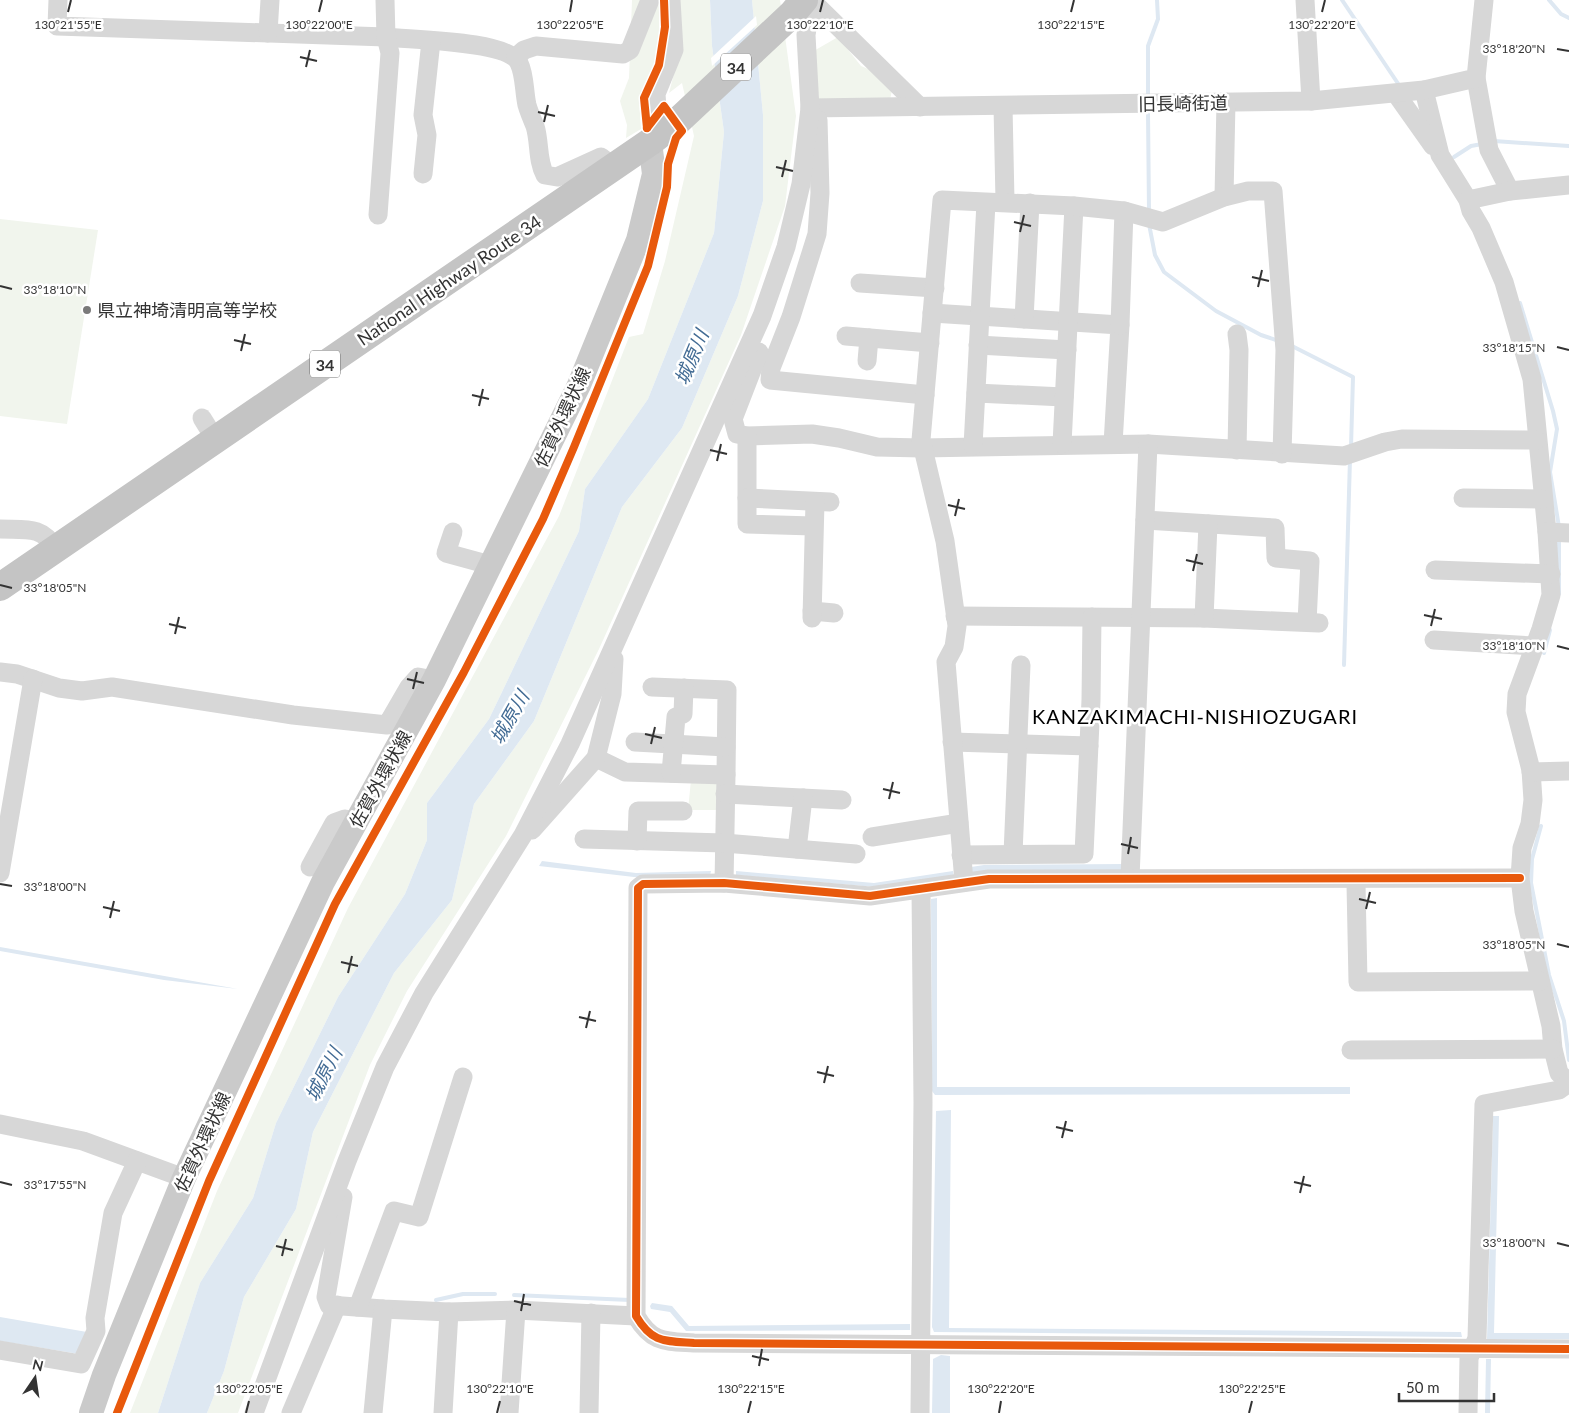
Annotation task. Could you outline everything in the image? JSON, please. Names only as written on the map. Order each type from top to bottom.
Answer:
[{"type":"highway","name":"National Highway Route 34","points":[[0,588],[55,549],[208,428],[650,142],[679,120],[804,4]]},
{"type":"main road","name":"佐賀外環状線","points":[[91,1413],[104,1375],[184,1178],[323,882],[434,680],[490,565],[550,426],[579,384],[638,240],[654,174],[650,142]]},
{"type":"street","points":[[58,0],[57,26],[386,37],[464,42],[516,58],[520,64],[544,175],[557,177],[601,157],[614,167]]},
{"type":"street","points":[[268,33],[270,0]]},
{"type":"street","points":[[378,215],[390,53],[386,37],[385,0]]},
{"type":"street","points":[[516,58],[524,50],[536,46],[623,54],[630,50],[650,0]]},
{"type":"street","points":[[650,142],[658,122],[656,94],[674,50],[671,0]]},
{"type":"street","points":[[1305,0],[1311,100]]},
{"type":"street","points":[[1484,0],[1476,78],[1487,144],[1510,191]]},
{"type":"street","points":[[804,4],[920,107]]},
{"type":"street","points":[[254,1413],[347,1161],[386,1067],[424,993],[522,835],[570,744],[614,650],[762,316],[794,221],[801,184],[810,108],[806,35],[808,16],[804,4]]},
{"type":"street","points":[[423,174],[427,135],[423,115],[431,41]]},
{"type":"street","name":"旧長崎街道","points":[[810,108],[1311,100],[1424,90],[1476,78]]},
{"type":"street","points":[[1424,90],[1440,155]]},
{"type":"street","points":[[1398,93],[1399,98],[1440,155],[1468,200],[1471,211],[1481,228],[1504,282],[1529,370],[1535,402],[1536,440],[1551,574],[1550,595],[1517,694],[1516,712],[1531,772],[1533,800],[1530,824],[1522,848],[1520,878],[1524,911],[1551,1026],[1558,1073],[1569,1083],[1559,1090],[1506,1102],[1484,1104],[1477,1338],[1469,1358],[1468,1413]]},
{"type":"street","points":[[1224,197],[1226,102]]},
{"type":"street","points":[[1003,106],[1005,201]]},
{"type":"street","points":[[810,108],[818,116],[820,193],[817,234],[792,317],[771,368],[770,380],[925,395]]},
{"type":"street","points":[[1468,200],[1510,191],[1569,185]]},
{"type":"street","points":[[964,882],[946,662],[954,647],[957,626],[945,541],[922,448],[942,200],[986,203],[1005,201],[1074,206],[1124,211],[1163,222],[1224,197],[1248,191],[1273,191],[1285,343],[1282,454]]},
{"type":"street","points":[[973,446],[986,203]]},
{"type":"street","points":[[1024,319],[1030,203]]},
{"type":"street","points":[[1062,444],[1074,206]]},
{"type":"street","points":[[1113,444],[1124,211]]},
{"type":"street","points":[[860,283],[935,288]]},
{"type":"street","points":[[932,313],[1120,325]]},
{"type":"street","points":[[762,316],[761,348],[733,419],[737,434],[747,436],[812,434],[840,438],[877,447],[1148,444],[1282,454],[1349,455],[1385,442],[1402,439],[1536,440]]},
{"type":"street","points":[[1237,334],[1240,350],[1237,450]]},
{"type":"street","points":[[846,336],[930,343]]},
{"type":"street","points":[[867,361],[870,338]]},
{"type":"street","points":[[978,345],[1066,350]]},
{"type":"street","points":[[976,393],[1064,397]]},
{"type":"street","points":[[747,436],[747,524],[814,526]]},
{"type":"street","points":[[1130,878],[1148,444]]},
{"type":"street","points":[[747,498],[823,502],[814,526],[812,615],[834,613]]},
{"type":"street","points":[[1463,498],[1542,499]]},
{"type":"street","points":[[955,616],[1204,618],[1313,623],[1310,560],[1276,558],[1275,528],[1145,520]]},
{"type":"street","points":[[1204,618],[1208,524]]},
{"type":"street","points":[[0,530],[40,531],[50,539],[55,549]]},
{"type":"street","points":[[453,532],[446,553],[490,565]]},
{"type":"street","points":[[1547,532],[1568,533]]},
{"type":"street","points":[[1435,570],[1551,574]]},
{"type":"street","points":[[961,855],[1084,854],[1092,617]]},
{"type":"street","points":[[1434,640],[1534,646]]},
{"type":"street","points":[[522,835],[537,828],[596,758],[612,694],[614,650]]},
{"type":"street","points":[[1013,854],[1021,665]]},
{"type":"street","points":[[0,672],[33,679],[59,688],[82,691],[112,687],[292,715],[387,725],[409,687],[418,677],[434,680]]},
{"type":"street","points":[[0,873],[33,679]]},
{"type":"street","points":[[652,687],[727,690],[724,883]]},
{"type":"street","points":[[671,773],[676,717],[683,714],[684,688]]},
{"type":"street","points":[[634,742],[726,747]]},
{"type":"street","points":[[952,742],[1089,746]]},
{"type":"street","points":[[596,758],[625,772],[726,775]]},
{"type":"street","points":[[1531,772],[1569,771]]},
{"type":"street","points":[[725,794],[842,800]]},
{"type":"street","points":[[797,849],[802,798]]},
{"type":"street","points":[[637,841],[638,811],[683,811]]},
{"type":"street","points":[[310,867],[334,823],[345,819],[356,823]]},
{"type":"street","points":[[872,837],[959,824]]},
{"type":"street","points":[[584,839],[724,842],[856,854]]},
{"type":"street","points":[[1520,878],[989,879],[870,896],[724,883],[643,884],[638,888],[636,1316],[645,1331],[659,1340],[694,1343],[1569,1349]]},
{"type":"street","points":[[1356,884],[1358,982],[1540,981]]},
{"type":"street","points":[[920,1413],[923,1102],[921,889]]},
{"type":"street","points":[[1351,1050],[1553,1049]]},
{"type":"street","points":[[358,1307],[394,1211],[419,1217],[463,1077]]},
{"type":"street","points":[[0,1124],[83,1141],[184,1178]]},
{"type":"street","points":[[0,1350],[82,1364],[96,1331],[95,1318],[113,1213],[137,1161]]},
{"type":"street","points":[[347,1161],[326,1297],[329,1305],[383,1310],[449,1312],[516,1310],[636,1316]]},
{"type":"street","points":[[290,1413],[336,1306]]},
{"type":"street","points":[[373,1413],[383,1310]]},
{"type":"street","points":[[510,1413],[516,1310]]},
{"type":"street","points":[[443,1413],[449,1312]]},
{"type":"street","points":[[588,1413],[591,1313]]},
{"type":"shaded area","points":[[632,0],[659,0],[659,44],[656,63],[639,99],[641,129],[626,138],[627,125],[620,101],[629,78]]},
{"type":"shaded area","points":[[678,0],[710,0],[712,46],[724,132],[714,233],[648,399],[585,489],[579,531],[489,719],[427,803],[427,840],[405,894],[338,997],[276,1123],[253,1198],[200,1283],[158,1413],[130,1413],[217,1191],[348,908],[559,516],[629,337],[643,334],[665,261],[694,136],[682,83],[669,93],[680,50]]},
{"type":"shaded area","points":[[752,0],[780,0],[796,116],[785,206],[741,335],[599,649],[506,836],[407,991],[370,1065],[238,1413],[207,1413],[224,1371],[244,1297],[296,1209],[313,1132],[394,973],[452,900],[474,804],[534,721],[622,507],[682,428],[738,296],[763,201],[763,115]]},
{"type":"shaded area","points":[[838,37],[861,66],[873,71],[892,90],[890,100],[819,99],[812,52]]},
{"type":"shaded area","points":[[0,219],[98,230],[67,424],[0,416]]},
{"type":"shaded area","points":[[691,780],[717,780],[716,810],[688,810]]},
{"type":"water","name":"城原川","points":[[710,0],[752,0],[763,115],[763,201],[738,296],[682,428],[622,507],[534,721],[474,804],[452,900],[394,973],[313,1132],[296,1209],[244,1297],[224,1371],[207,1413],[158,1413],[200,1283],[253,1198],[276,1123],[338,997],[405,894],[427,840],[427,803],[489,719],[579,531],[585,489],[648,399],[714,233],[724,132],[712,46]]},
{"type":"water","points":[[542,861],[636,873],[711,871],[710,876],[634,877],[539,866]]},
{"type":"water","points":[[1124,864],[1123,870],[971,874],[971,867],[984,865]]},
{"type":"water","points":[[736,871],[874,883],[953,871],[954,876],[875,887],[736,875]]},
{"type":"water","points":[[937,898],[937,1087],[1350,1087],[1350,1094],[935,1095],[932,1091],[931,899]]},
{"type":"water","points":[[0,947],[238,989],[164,980],[0,951]]},
{"type":"water","points":[[951,1110],[949,1328],[1461,1332],[1462,1337],[934,1332],[932,1327],[936,1111]]},
{"type":"water","points":[[1493,1116],[1499,1116],[1494,1333],[1569,1333],[1569,1339],[1487,1339]]},
{"type":"water","points":[[652,1303],[672,1306],[689,1326],[910,1324],[910,1330],[686,1331],[670,1312],[651,1309]]},
{"type":"water","points":[[0,1317],[87,1332],[79,1354],[0,1341]]},
{"type":"water","points":[[941,1355],[950,1356],[950,1413],[932,1413],[933,1359]]},
{"type":"water","points":[[1486,1359],[1491,1359],[1490,1413],[1485,1413]]},
{"type":"pier","points":[[756,16],[757,25],[712,66],[711,58]]},
{"type":"waterway","points":[[1148,96],[1148,46],[1158,19],[1157,0]]},
{"type":"waterway","points":[[1342,0],[1399,85]]},
{"type":"waterway","points":[[1549,0],[1561,14],[1569,18]]},
{"type":"waterway","points":[[1148,112],[1149,212]]},
{"type":"waterway","points":[[1494,141],[1569,146]]},
{"type":"waterway","points":[[1454,157],[1471,146],[1482,144]]},
{"type":"waterway","points":[[1149,224],[1155,255],[1164,272],[1216,311],[1261,335],[1279,341]]},
{"type":"waterway","points":[[1520,303],[1557,429],[1550,472],[1559,527]]},
{"type":"waterway","points":[[1290,345],[1353,377],[1351,447]]},
{"type":"waterway","points":[[1344,665],[1350,459]]},
{"type":"waterway","points":[[1559,539],[1559,594]]},
{"type":"waterway","points":[[1544,653],[1550,630]]},
{"type":"waterway","points":[[1541,826],[1532,859],[1531,883],[1549,975],[1564,1021],[1569,1060]]},
{"type":"waterway","points":[[436,1300],[463,1294],[495,1294]]},
{"type":"waterway","points":[[514,1295],[630,1300]]},
{"type":"cycle path","points":[[647,128],[644,98],[659,65],[665,27],[664,0]]},
{"type":"cycle path","points":[[117,1413],[209,1181],[335,904],[464,672],[543,519],[574,447],[648,266],[667,187],[668,164],[676,138],[682,131],[664,106],[647,128]]},
{"type":"cycle path","points":[[1520,878],[989,879],[870,896],[724,883],[643,884],[638,888],[636,1316],[653,1336],[667,1341],[694,1343],[1569,1349]]},
{"type":"place","name":"県立神埼清明高等学校","points":[[87,310]]},
{"type":"district","name":"KANZAKIMACHI-NISHIOZUGARI","points":[[1195,716]]}]
